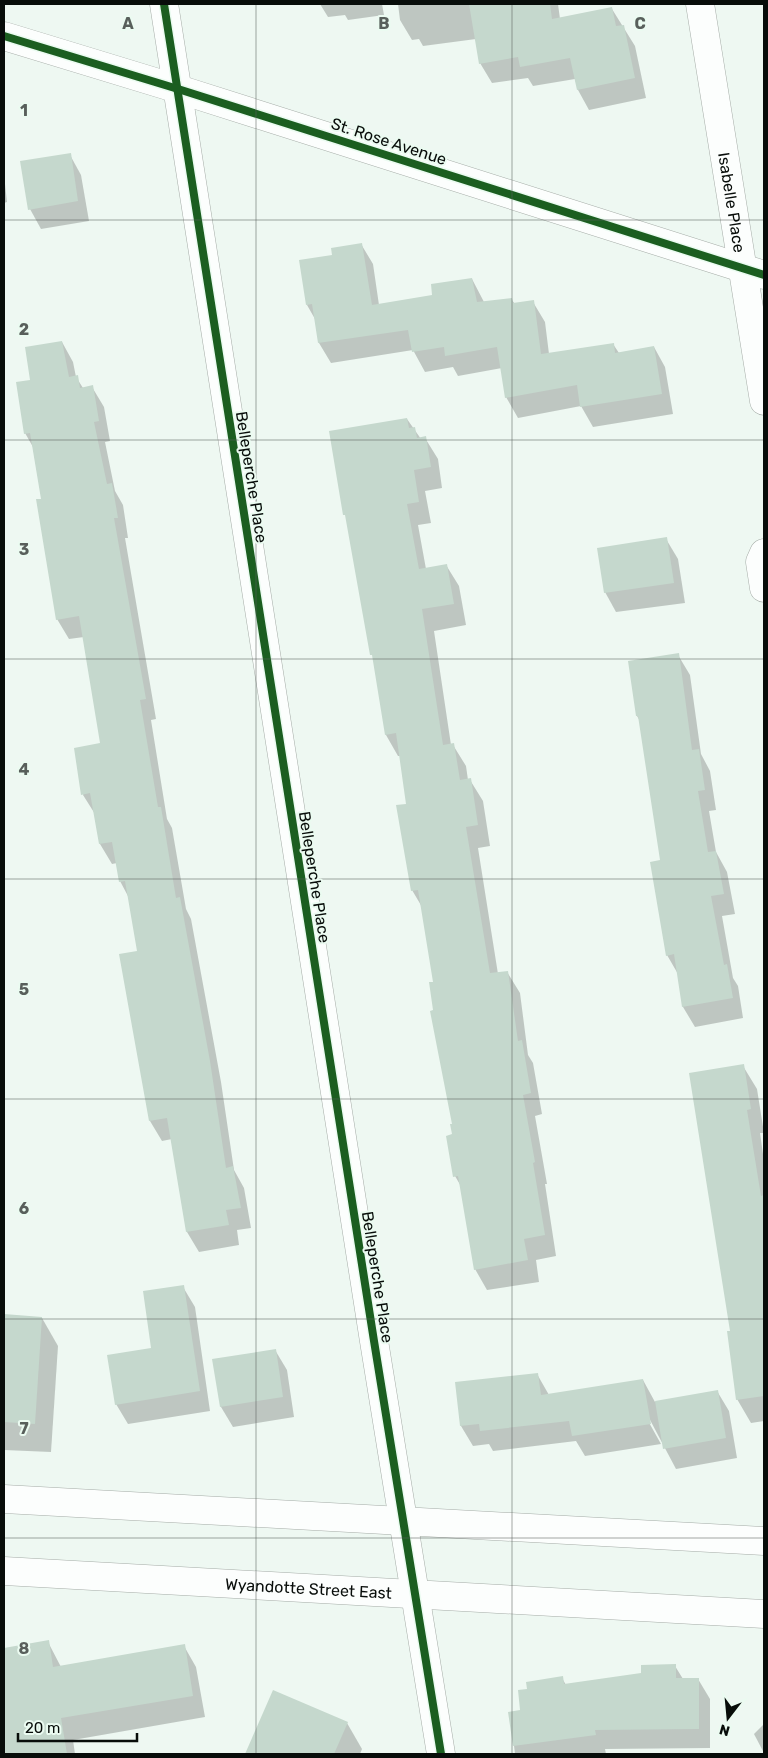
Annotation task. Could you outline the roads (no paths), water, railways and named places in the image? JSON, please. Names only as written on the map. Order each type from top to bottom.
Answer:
[{"type":"street","name":"Belleperche Place","points":[[164,4],[441,1754]]},
{"type":"street","name":"Isabelle Place","points":[[700,4],[753,272],[764,401]]},
{"type":"street","name":"St. Rose Avenue","points":[[4,36],[178,88],[753,272]]},
{"type":"street","points":[[764,554],[760,562],[764,588]]},
{"type":"street","points":[[4,1499],[764,1541]]},
{"type":"street","name":"Wyandotte Street East","points":[[4,1572],[764,1614]]}]
